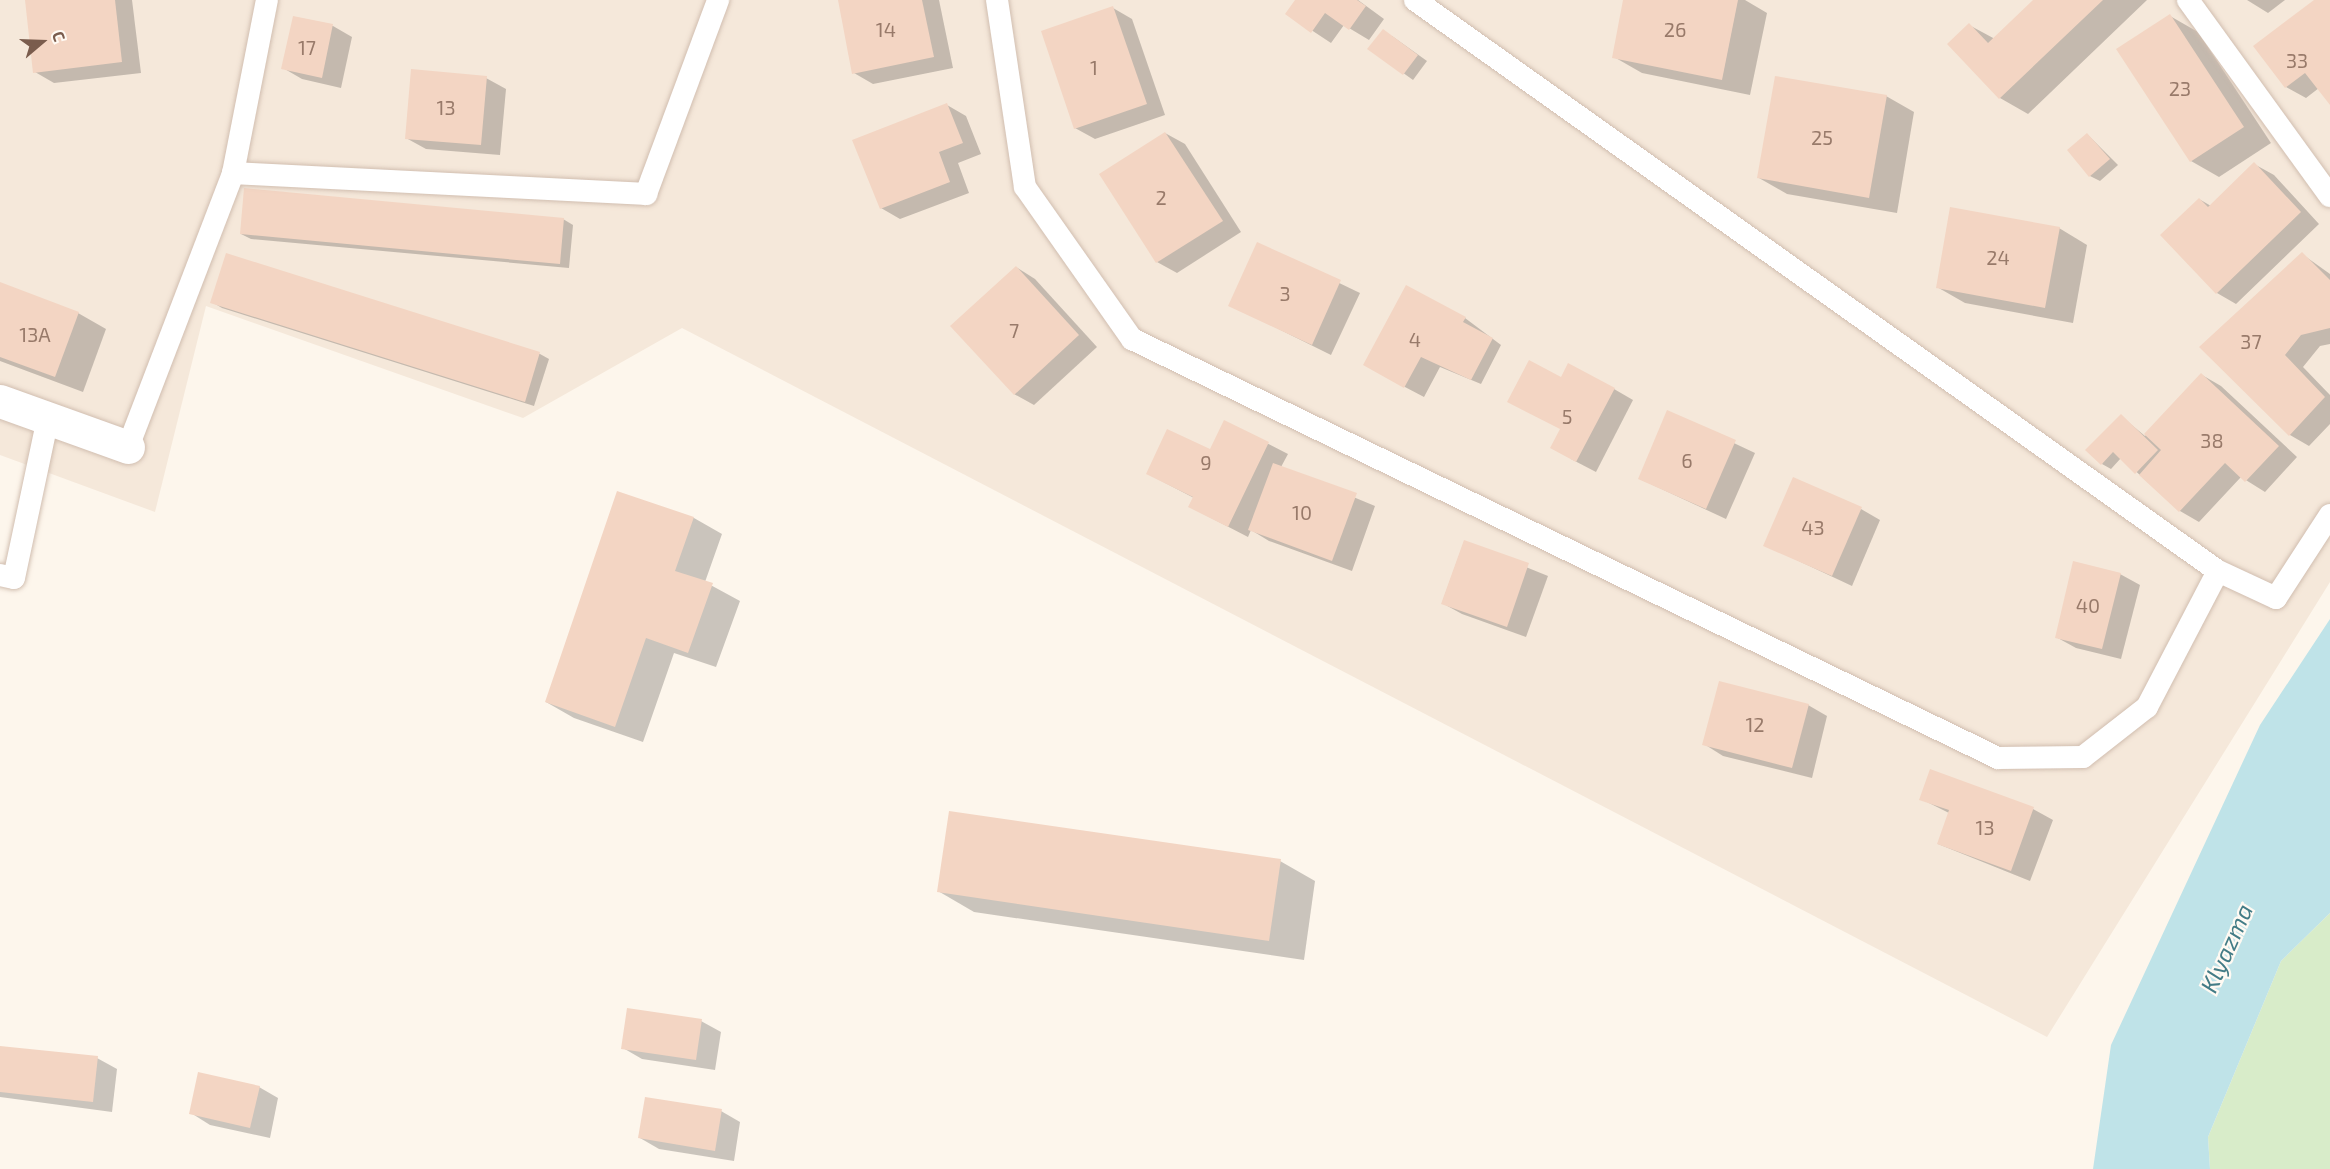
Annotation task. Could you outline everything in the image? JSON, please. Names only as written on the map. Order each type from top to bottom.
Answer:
[{"type":"street","points":[[0,401],[128,447]]},
{"type":"lane","points":[[128,447],[233,173],[267,0]]},
{"type":"lane","points":[[233,173],[646,194],[718,0]]},
{"type":"lane","points":[[997,0],[1025,187],[1132,339],[1998,758],[2083,757],[2147,707],[2218,571]]},
{"type":"lane","points":[[1415,0],[2218,571],[2276,598],[2330,515]]},
{"type":"lane","points":[[2188,0],[2330,196]]},
{"type":"lane","points":[[0,575],[14,578],[48,418]]},
{"type":"shaded area","points":[[0,0],[2330,0],[2330,582],[2047,1037],[682,328],[523,418],[206,306],[155,512],[0,455]]},
{"type":"green space","points":[[2330,913],[2330,1169],[2210,1169],[2208,1137],[2281,961]]},
{"type":"water","name":"Klyazma","points":[[2330,619],[2330,913],[2281,961],[2208,1137],[2210,1169],[2093,1169],[2111,1045],[2260,725]]},
{"type":"building","points":[[25,0],[115,0],[122,62],[33,73]]},
{"type":"building","points":[[838,0],[922,0],[934,57],[852,74]]},
{"type":"building","points":[[1295,0],[1357,0],[1366,6],[1349,30],[1325,13],[1311,33],[1285,14]]},
{"type":"building","points":[[1623,0],[1738,0],[1722,80],[1612,58]]},
{"type":"building","points":[[2033,0],[2103,0],[1999,99],[1947,44],[1969,23],[1988,43]]},
{"type":"building","points":[[2314,0],[2330,0],[2330,105],[2305,73],[2285,88],[2253,46]]},
{"type":"building","points":[[1113,6],[1147,104],[1074,129],[1041,31]]},
{"type":"building","points":[[2170,14],[2244,127],[2190,162],[2116,49]]},
{"type":"building","points":[[293,16],[333,24],[322,78],[281,69]]},
{"type":"building","points":[[1383,29],[1418,55],[1403,75],[1367,49]]},
{"type":"building","points":[[411,69],[487,76],[481,145],[405,139]]},
{"type":"building","points":[[1775,76],[1887,95],[1869,198],[1757,178]]},
{"type":"building","points":[[947,103],[963,143],[939,152],[950,182],[880,209],[852,140]]},
{"type":"building","points":[[1165,132],[1223,221],[1156,263],[1099,174]]},
{"type":"building","points":[[2087,133],[2110,159],[2089,177],[2067,150]]},
{"type":"building","points":[[2254,162],[2301,212],[2216,294],[2160,235],[2199,198],[2208,207]]},
{"type":"building","points":[[244,188],[564,218],[560,264],[240,234]]},
{"type":"building","points":[[1950,207],[2060,227],[2045,308],[1936,288]]},
{"type":"building","points":[[1257,242],[1341,280],[1312,345],[1228,306]]},
{"type":"building","points":[[2302,252],[2330,280],[2330,328],[2301,335],[2285,355],[2325,397],[2289,436],[2199,347]]},
{"type":"building","points":[[226,253],[540,352],[525,402],[210,303]]},
{"type":"building","points":[[1016,266],[1079,335],[1014,395],[950,326]]},
{"type":"building","points":[[0,282],[79,312],[55,377],[0,357]]},
{"type":"building","points":[[1406,285],[1466,317],[1463,322],[1493,338],[1471,380],[1421,357],[1404,388],[1363,365]]},
{"type":"building","points":[[1529,360],[1561,377],[1568,363],[1615,388],[1576,462],[1550,448],[1560,429],[1507,402]]},
{"type":"building","points":[[2201,373],[2279,446],[2245,482],[2225,463],[2179,512],[2139,475],[2161,450],[2144,434]]},
{"type":"building","points":[[1667,410],[1736,440],[1706,509],[1638,479]]},
{"type":"building","points":[[2121,414],[2158,450],[2135,474],[2113,452],[2101,465],[2085,450]]},
{"type":"building","points":[[1224,420],[1269,442],[1228,527],[1188,507],[1193,497],[1146,474],[1167,429],[1210,449]]},
{"type":"building","points":[[1273,463],[1357,493],[1332,561],[1248,530]]},
{"type":"building","points":[[1793,477],[1862,507],[1832,576],[1763,546]]},
{"type":"building","points":[[617,491],[694,517],[675,571],[713,583],[688,653],[646,638],[615,727],[545,702]]},
{"type":"building","points":[[1464,540],[1529,563],[1507,627],[1441,604]]},
{"type":"building","points":[[2073,561],[2121,573],[2102,649],[2055,638]]},
{"type":"building","points":[[1719,681],[1809,704],[1792,768],[1702,745]]},
{"type":"building","points":[[1930,769],[2034,807],[2011,871],[1937,844],[1949,810],[1919,800]]},
{"type":"building","points":[[949,811],[1281,859],[1269,941],[937,892]]},
{"type":"building","points":[[627,1008],[702,1019],[696,1060],[621,1049]]},
{"type":"building","points":[[0,1046],[98,1056],[93,1102],[0,1092]]},
{"type":"building","points":[[198,1072],[260,1086],[250,1128],[189,1114]]},
{"type":"building","points":[[645,1097],[722,1109],[715,1151],[638,1138]]}]
